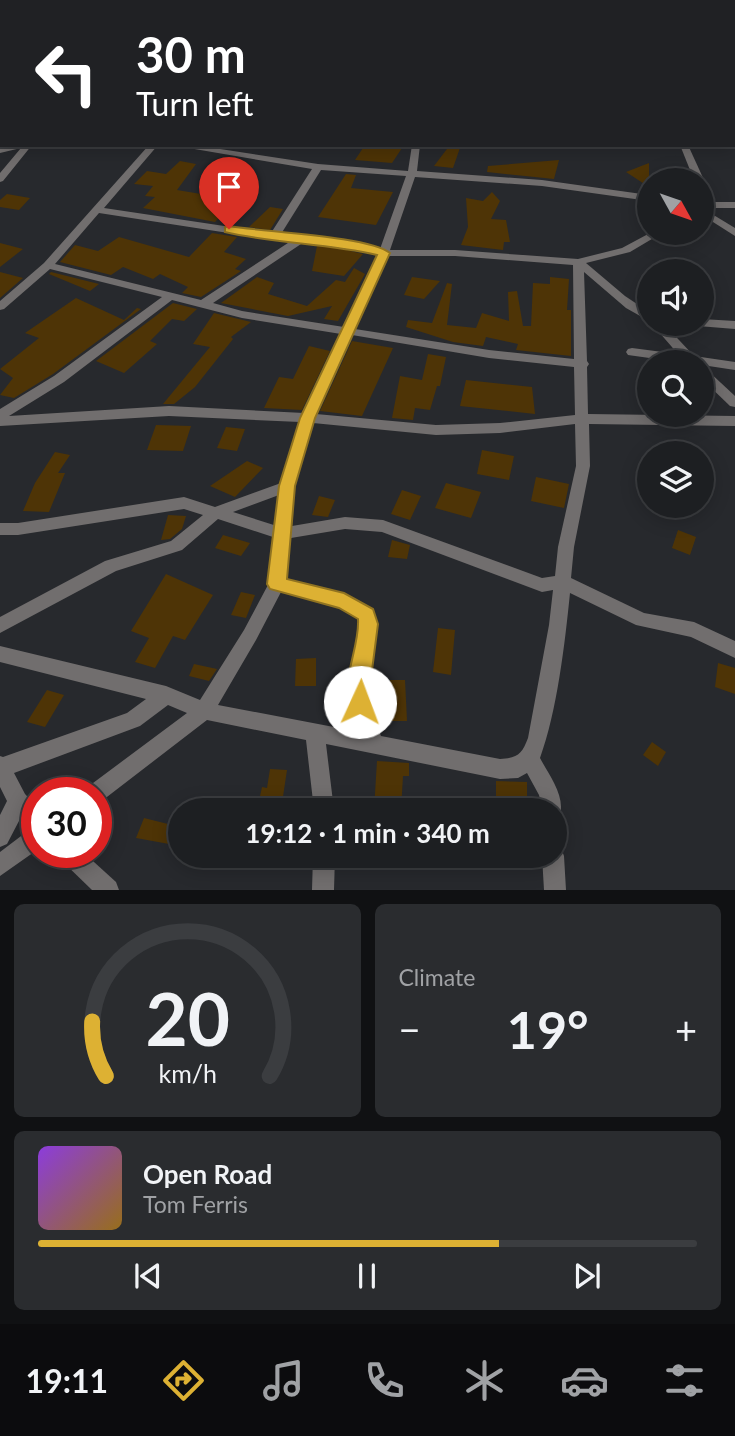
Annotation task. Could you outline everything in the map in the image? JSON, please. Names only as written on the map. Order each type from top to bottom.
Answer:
[{"type":"street","points":[[178,0],[184,0]]},
{"type":"street","points":[[0,179],[25,147]]},
{"type":"street","points":[[0,307],[48,265],[152,147]]},
{"type":"street","points":[[188,147],[318,167],[542,183],[637,196]]},
{"type":"street","points":[[112,781],[204,711],[277,584],[287,486],[308,418],[384,253],[413,172],[416,147]]},
{"type":"street","points":[[685,147],[694,168]]},
{"type":"street","points":[[274,237],[318,167]]},
{"type":"street","points":[[714,205],[735,205]]},
{"type":"street","points":[[98,210],[274,237],[303,238],[384,253],[455,253],[578,262],[626,250],[637,244]]},
{"type":"street","points":[[714,220],[735,233]]},
{"type":"street","points":[[202,305],[303,238]]},
{"type":"street","points":[[578,262],[614,291],[625,304],[637,310]]},
{"type":"street","points":[[0,654],[166,695],[204,711],[500,769],[518,768],[530,759],[538,738],[563,582],[566,547],[583,466],[583,364],[578,262]]},
{"type":"street","points":[[48,265],[202,305],[489,354],[583,364]]},
{"type":"street","points":[[0,415],[59,379],[169,297]]},
{"type":"street","points":[[714,324],[735,325]]},
{"type":"street","points":[[669,336],[682,350]]},
{"type":"street","points":[[632,352],[637,353]]},
{"type":"street","points":[[714,363],[735,366]]},
{"type":"street","points":[[714,383],[735,403]]},
{"type":"street","points":[[0,421],[169,411],[308,418],[436,430],[500,428],[583,419],[735,421]]},
{"type":"street","points":[[0,626],[111,566],[176,546],[217,512],[287,486]]},
{"type":"street","points":[[0,528],[18,529],[184,503],[284,534],[315,524],[358,521],[407,533],[472,562],[542,585],[563,582],[642,620],[694,630],[735,650]]},
{"type":"street","points":[[277,584],[344,601],[366,614],[359,693],[375,746]]},
{"type":"street","points":[[21,804],[2,767],[133,720],[166,695]]},
{"type":"street","points":[[316,734],[323,798]]},
{"type":"street","points":[[530,759],[549,798]]},
{"type":"street","points":[[0,837],[18,801]]},
{"type":"street","points":[[0,865],[21,849]]},
{"type":"street","points":[[84,868],[108,890]]},
{"type":"street","points":[[323,890],[324,868]]},
{"type":"street","points":[[554,868],[555,890]]},
{"type":"building","points":[[364,147],[403,147],[392,163],[355,160]]},
{"type":"building","points":[[448,147],[460,147],[453,168],[434,166]]},
{"type":"building","points":[[559,160],[554,179],[487,172],[488,166]]},
{"type":"building","points":[[180,161],[196,164],[177,190],[213,196],[219,191],[240,196],[215,222],[143,208],[155,197],[145,196],[153,186],[134,184],[147,171],[166,174]]},
{"type":"building","points":[[649,163],[649,168],[637,168],[637,179],[626,172]]},
{"type":"building","points":[[346,174],[356,175],[351,188],[393,192],[376,225],[318,217]]},
{"type":"building","points":[[492,192],[500,201],[491,219],[506,220],[510,242],[504,242],[503,250],[461,245],[468,227],[466,198],[483,201]]},
{"type":"building","points":[[7,194],[30,198],[19,210],[0,207],[0,200]]},
{"type":"building","points":[[270,207],[283,209],[270,230],[249,227]]},
{"type":"building","points":[[212,233],[237,237],[224,252],[246,259],[235,269],[241,271],[201,297],[182,293],[188,287],[160,274],[153,279],[123,267],[111,275],[60,262],[75,245],[98,251],[119,237],[189,257]]},
{"type":"building","points":[[0,243],[23,249],[0,267]]},
{"type":"building","points":[[317,246],[363,254],[344,276],[312,271]]},
{"type":"building","points":[[354,268],[365,274],[338,321],[324,319],[332,306],[288,316],[221,303],[257,277],[274,283],[268,294],[307,306],[336,280],[345,282]]},
{"type":"building","points":[[0,272],[23,278],[0,298]]},
{"type":"building","points":[[51,272],[99,284],[90,291],[49,274]]},
{"type":"building","points":[[412,277],[440,281],[424,299],[404,295]]},
{"type":"building","points":[[550,277],[569,279],[567,310],[571,310],[571,356],[516,350],[518,344],[486,337],[483,346],[453,342],[406,327],[408,320],[432,323],[447,283],[452,284],[447,325],[476,328],[482,313],[509,321],[508,292],[517,291],[523,326],[531,326],[533,283],[550,284]]},
{"type":"building","points":[[76,298],[124,320],[137,308],[141,309],[53,374],[14,398],[0,395],[13,378],[0,369],[39,338],[25,333]]},
{"type":"building","points":[[173,303],[197,309],[184,321],[172,319],[150,341],[157,344],[124,373],[96,361]]},
{"type":"building","points":[[214,313],[251,322],[231,337],[233,339],[195,387],[174,404],[163,404],[210,347],[193,344]]},
{"type":"building","points":[[352,341],[393,348],[362,416],[320,411]]},
{"type":"building","points":[[309,346],[330,351],[302,410],[264,408],[279,377],[293,379]]},
{"type":"building","points":[[428,354],[446,357],[440,386],[437,386],[430,410],[415,408],[413,420],[392,418],[400,376],[422,380]]},
{"type":"building","points":[[466,380],[532,387],[535,414],[460,406]]},
{"type":"building","points":[[156,425],[191,426],[183,451],[147,450]]},
{"type":"building","points":[[226,427],[245,429],[237,451],[217,448]]},
{"type":"building","points":[[482,450],[514,456],[509,480],[477,474]]},
{"type":"building","points":[[55,452],[70,455],[58,473],[65,473],[49,512],[23,511],[35,483]]},
{"type":"building","points":[[247,461],[263,468],[235,497],[210,486]]},
{"type":"building","points":[[536,477],[569,484],[564,508],[531,501]]},
{"type":"building","points":[[446,483],[481,492],[471,518],[435,508]]},
{"type":"building","points":[[402,490],[421,496],[410,520],[391,514]]},
{"type":"building","points":[[319,496],[335,500],[328,517],[312,515]]},
{"type":"building","points":[[168,515],[186,516],[182,529],[170,539],[161,540]]},
{"type":"building","points":[[678,530],[696,537],[690,555],[672,548]]},
{"type":"building","points":[[223,535],[250,543],[241,556],[215,548]]},
{"type":"building","points":[[392,540],[410,545],[407,559],[388,557]]},
{"type":"building","points":[[166,574],[213,595],[185,640],[173,636],[155,668],[135,662],[149,638],[131,631]]},
{"type":"building","points":[[241,592],[255,595],[246,618],[231,615]]},
{"type":"building","points":[[438,628],[455,630],[451,675],[433,672]]},
{"type":"building","points":[[316,658],[316,686],[295,686],[296,659]]},
{"type":"building","points":[[718,663],[735,668],[735,694],[715,687]]},
{"type":"building","points":[[194,664],[217,669],[209,681],[189,676]]},
{"type":"building","points":[[390,680],[405,680],[407,721],[391,721]]},
{"type":"building","points":[[47,690],[64,695],[45,727],[27,722]]},
{"type":"building","points":[[652,742],[666,752],[658,766],[643,755]]},
{"type":"building","points":[[377,761],[409,763],[409,776],[403,776],[402,798],[375,798]]},
{"type":"building","points":[[270,769],[287,770],[283,798],[260,798],[262,787],[267,788]]},
{"type":"building","points":[[496,781],[527,782],[527,798],[496,798]]},
{"type":"building","points":[[144,818],[168,824],[168,844],[136,838]]},
{"type":"route","points":[[229,229],[274,237],[334,241],[384,253],[308,418],[287,486],[277,584],[344,601],[360,608],[366,614],[368,624],[358,683],[360,702]]}]
